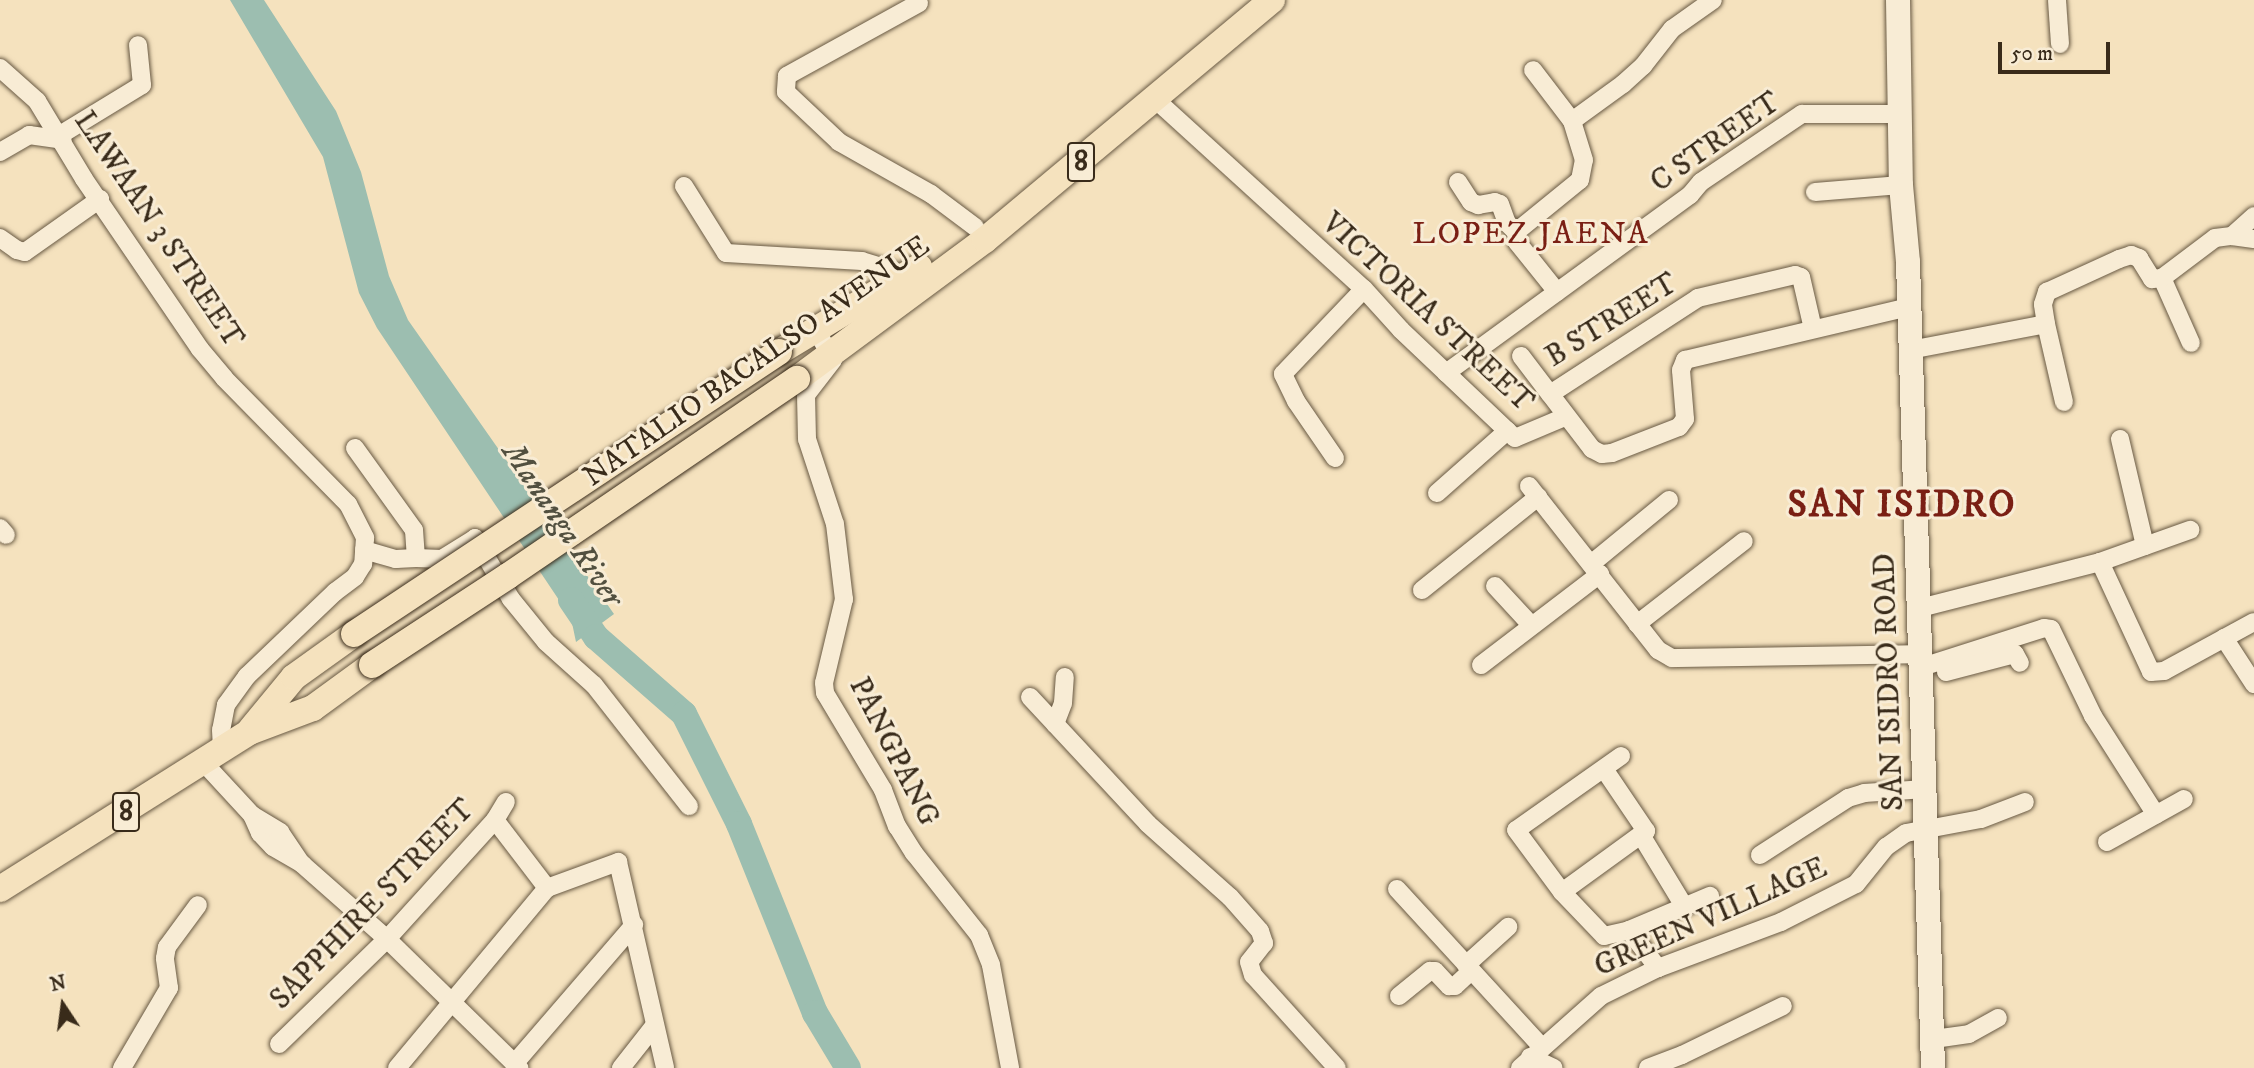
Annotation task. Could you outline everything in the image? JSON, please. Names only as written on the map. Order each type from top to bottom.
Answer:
[{"type":"main road","name":"NATALIO BACALSO AVENUE","points":[[0,889],[249,732],[313,708],[372,665],[797,379],[823,341],[901,280],[975,228],[1171,66],[1245,0]]},
{"type":"main road","name":"NATALIO BACALSO AVENUE","points":[[249,732],[294,677],[354,634],[779,352],[823,341],[985,240],[1156,100],[1272,0]]},
{"type":"street","points":[[1572,121],[1623,84],[1643,66],[1672,29],[1713,0]]},
{"type":"street","name":"SAN ISIDRO ROAD","points":[[1898,0],[1901,185],[1908,262],[1933,1068]]},
{"type":"street","points":[[2057,0],[2060,44]]},
{"type":"street","points":[[919,3],[787,76],[786,92],[839,142],[931,194],[975,228]]},
{"type":"street","points":[[0,152],[29,135],[61,138],[142,85],[138,45]]},
{"type":"street","name":"LAWAAN 3 STREET","points":[[0,68],[37,101],[84,179],[200,349],[224,378],[348,504],[365,538],[364,550]]},
{"type":"street","points":[[1516,232],[1582,176],[1584,160],[1572,121],[1533,70]]},
{"type":"street","name":"VICTORIA STREET","points":[[1156,100],[1364,289],[1446,373],[1515,438],[1565,417],[1592,450],[1602,454],[1612,453],[1679,427],[1685,419],[1681,370],[1685,360],[1909,307]]},
{"type":"street","name":"C STREET","points":[[1446,373],[1690,195],[1701,183],[1802,114],[1901,114]]},
{"type":"street","points":[[1458,182],[1471,202],[1478,205],[1495,202],[1500,204],[1507,223],[1516,232],[1517,242],[1558,292]]},
{"type":"street","points":[[1815,192],[1901,185]]},
{"type":"street","points":[[684,186],[726,253],[862,261],[891,270],[901,280]]},
{"type":"street","points":[[0,238],[17,250],[25,252],[100,199]]},
{"type":"street","points":[[2232,236],[2254,216]]},
{"type":"street","points":[[2064,402],[2046,324],[2043,304],[2047,292],[2131,255],[2139,258],[2152,279],[2162,278],[2216,238],[2232,236],[2254,239]]},
{"type":"street","name":"B STREET","points":[[1565,417],[1550,394],[1698,298],[1795,275],[1801,277],[1813,329]]},
{"type":"street","points":[[2162,278],[2191,342]]},
{"type":"street","points":[[1335,458],[1296,401],[1283,374],[1364,289]]},
{"type":"street","points":[[1910,349],[2046,324]]},
{"type":"street","name":"PANGPANG","points":[[823,341],[832,363],[808,390],[804,410],[807,439],[835,523],[844,599],[824,682],[825,693],[883,790],[897,826],[909,845],[979,935],[991,965],[1010,1068]]},
{"type":"street","points":[[1521,356],[1550,394]]},
{"type":"street","points":[[1437,493],[1507,431]]},
{"type":"street","points":[[2120,439],[2145,546]]},
{"type":"street","points":[[355,448],[414,530],[416,558]]},
{"type":"street","points":[[1422,590],[1534,492],[1658,650],[1672,658],[1921,667],[2015,654],[2021,663]]},
{"type":"street","points":[[1481,665],[1531,625],[1670,500]]},
{"type":"street","points":[[1920,608],[2100,562],[2190,530]]},
{"type":"street","points":[[634,925],[517,1066],[387,939],[302,864],[281,832],[252,815],[213,756],[226,705],[247,676],[335,592],[355,577],[363,564],[364,550],[396,559],[442,559],[475,538],[511,599],[546,642],[594,685],[689,806]]},
{"type":"street","points":[[1637,624],[1744,541]]},
{"type":"street","points":[[2100,562],[2151,672],[2164,671],[2254,622]]},
{"type":"street","points":[[1495,586],[1531,625]]},
{"type":"street","points":[[1921,667],[2044,628],[2051,629],[2093,716],[2156,815]]},
{"type":"street","points":[[2224,638],[2254,684]]},
{"type":"street","points":[[1055,724],[1063,703],[1065,677]]},
{"type":"street","points":[[1030,697],[1148,824],[1230,897],[1260,931],[1264,943],[1249,962],[1253,975],[1337,1068]]},
{"type":"street","points":[[1621,756],[1516,830],[1562,892],[1604,936],[1629,930],[1710,896]]},
{"type":"street","points":[[1562,892],[1646,831],[1604,769]]},
{"type":"street","points":[[1760,855],[1848,798],[1864,793],[1926,789]]},
{"type":"street","points":[[2108,842],[2184,799]]},
{"type":"street","name":"GREEN VILLAGE","points":[[1530,1057],[1601,996],[1658,968],[1781,922],[1856,884],[1886,846],[1906,833],[1926,827],[1981,819],[2025,802]]},
{"type":"street","name":"SAPPHIRE STREET","points":[[279,1044],[387,939],[495,820],[506,803]]},
{"type":"street","points":[[495,820],[547,888]]},
{"type":"street","points":[[1641,835],[1685,906]]},
{"type":"street","points":[[397,1068],[449,1002],[547,888],[618,862],[634,925],[654,1026],[666,1068]]},
{"type":"street","points":[[1397,889],[1468,968],[1530,1057],[1554,1068]]},
{"type":"street","points":[[122,1068],[169,988],[164,958],[167,947],[198,905]]},
{"type":"street","points":[[1399,996],[1430,971],[1435,971],[1449,986],[1455,986],[1468,968],[1508,927]]},
{"type":"street","points":[[1629,930],[1658,968]]},
{"type":"street","points":[[1647,1068],[1682,1055],[1783,1006]]},
{"type":"street","points":[[1934,1039],[1969,1034],[1998,1018]]},
{"type":"street","points":[[621,1068],[654,1026]]},
{"type":"shaded area","points":[[230,0],[264,0],[336,111],[361,172],[389,276],[408,320],[614,614],[576,642],[571,618],[377,328],[359,293],[323,157]]},
{"type":"waterway","name":"Mananga River","points":[[571,600],[596,637],[684,714],[739,824],[815,1013],[848,1068]]},
{"type":"district","name":"LOPEZ JAENA","points":[[1531,234]]},
{"type":"district","name":"SAN ISIDRO","points":[[1902,506]]}]
